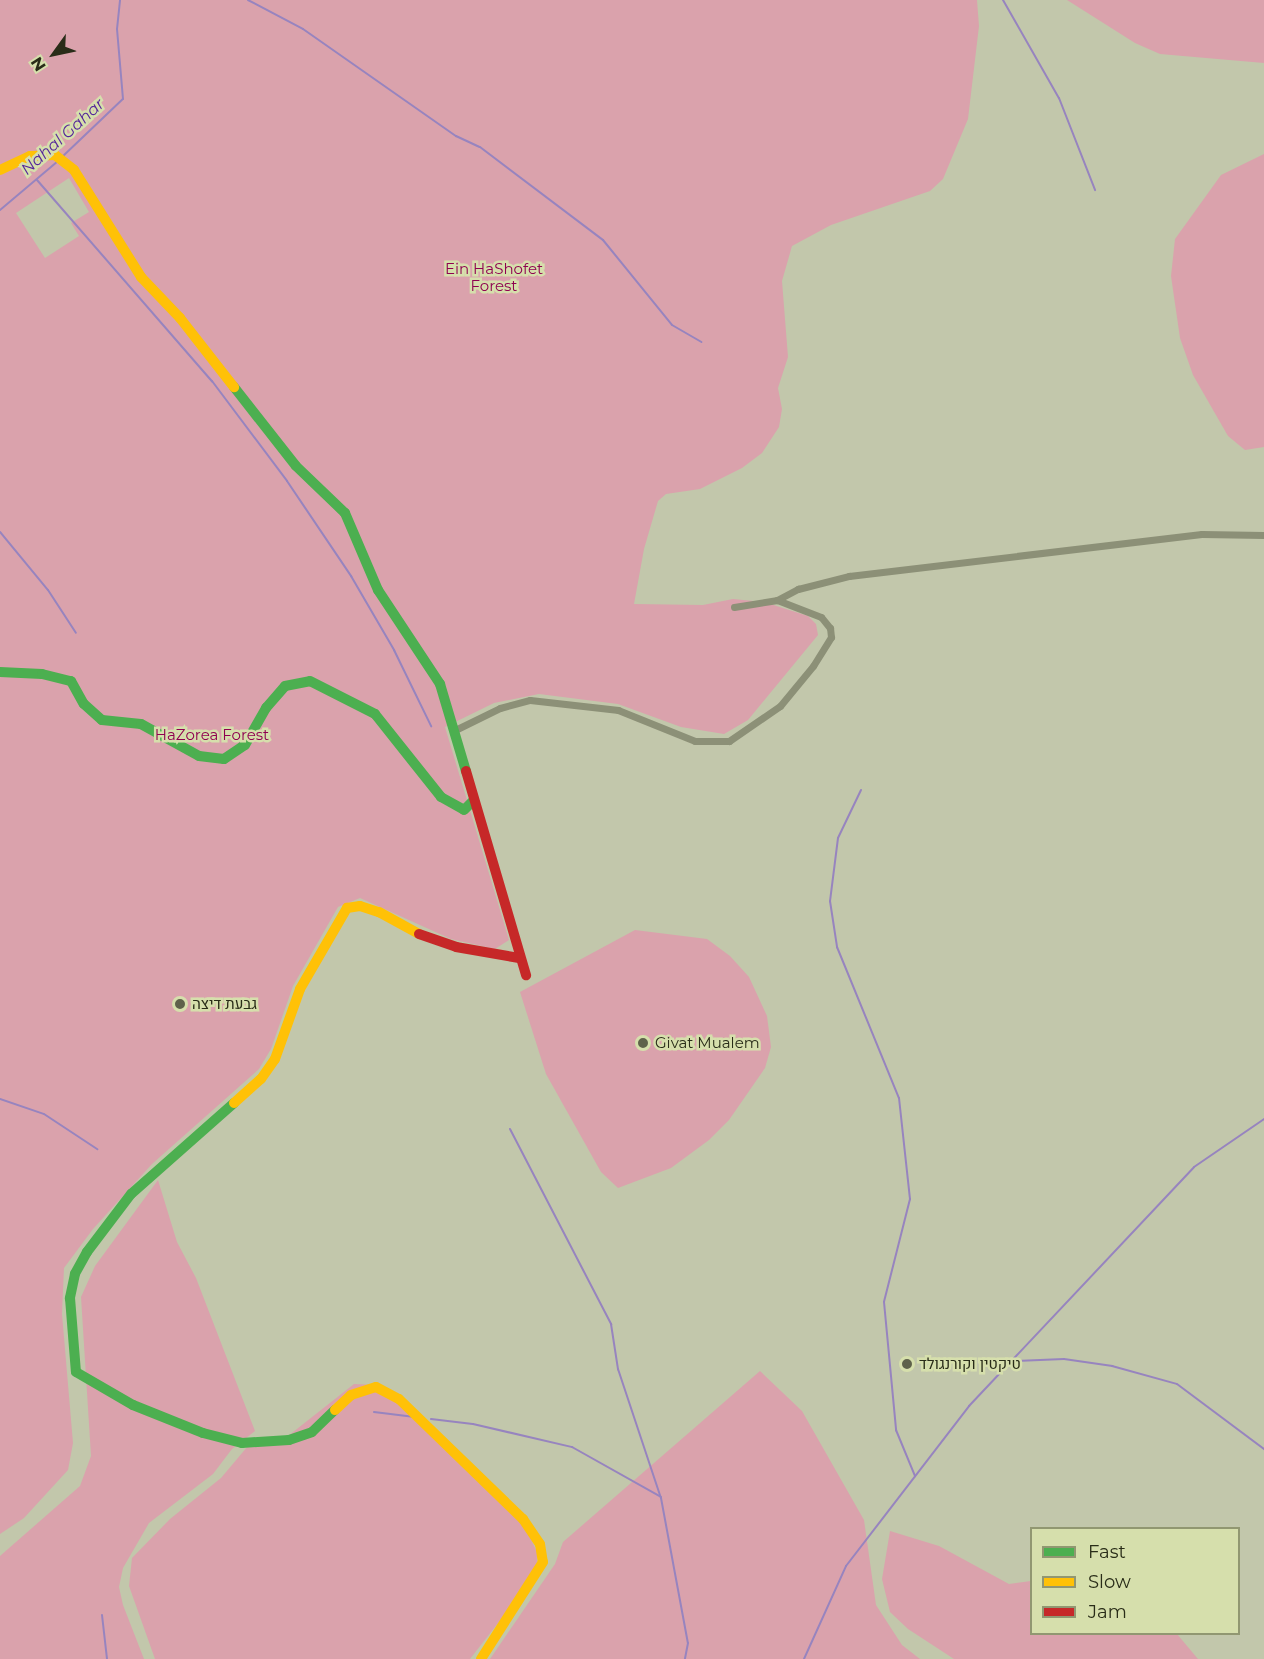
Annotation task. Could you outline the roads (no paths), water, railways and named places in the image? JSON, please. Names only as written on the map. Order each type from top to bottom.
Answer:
[{"type":"street","points":[[0,170],[30,156],[55,155],[74,170],[141,277],[180,318],[296,466],[345,513],[378,590],[440,684],[519,958],[526,975]]},
{"type":"street","points":[[734,607],[777,600],[798,590],[849,576],[1202,534],[1264,535]]},
{"type":"street","points":[[453,731],[500,708],[530,700],[618,710],[695,741],[729,741],[756,726],[790,695],[831,637],[830,627],[821,616],[777,600]]},
{"type":"street","points":[[0,672],[42,674],[71,681],[84,704],[102,720],[141,724],[199,756],[224,759],[245,745],[266,708],[285,686],[310,681],[375,714],[441,797],[464,810],[474,801]]},
{"type":"street","points":[[481,1659],[543,1562],[540,1544],[523,1519],[430,1425],[399,1399],[376,1387],[351,1395],[312,1432],[289,1440],[242,1443],[203,1432],[133,1405],[76,1372],[70,1298],[75,1274],[87,1252],[131,1194],[261,1079],[275,1059],[300,989],[347,908],[360,906],[379,912],[421,935],[456,947],[519,958]]},
{"type":"waterway","name":"Nahal Gahar","points":[[62,157],[123,99],[117,29],[120,0]]},
{"type":"waterway","points":[[248,0],[303,29],[456,136],[480,147],[603,240],[672,325],[701,342]]},
{"type":"waterway","points":[[1003,0],[1059,98],[1095,190]]},
{"type":"waterway","name":"Nahal Gahar","points":[[0,210],[58,161]]},
{"type":"waterway","points":[[37,180],[212,381],[287,481],[351,576],[394,650],[431,726]]},
{"type":"waterway","points":[[0,532],[48,590],[76,633]]},
{"type":"waterway","points":[[861,790],[838,838],[830,901],[837,947],[899,1098],[910,1199],[884,1302],[896,1430],[915,1476]]},
{"type":"waterway","points":[[0,1099],[44,1114],[97,1149]]},
{"type":"waterway","points":[[804,1659],[846,1566],[969,1406],[1194,1167],[1264,1119]]},
{"type":"waterway","points":[[510,1129],[611,1324],[618,1369],[661,1498],[688,1643],[685,1659]]},
{"type":"waterway","points":[[1013,1361],[1064,1359],[1112,1366],[1177,1384],[1264,1449]]},
{"type":"waterway","points":[[374,1412],[413,1417]]},
{"type":"waterway","points":[[431,1419],[473,1424],[572,1447],[661,1497]]},
{"type":"waterway","points":[[102,1615],[107,1659]]},
{"type":"place","name":"גבעת דיצה","points":[[180,1004]]},
{"type":"place","name":"Givat Mualem","points":[[643,1043]]},
{"type":"place","name":"טיקטין וקורנגולד","points":[[907,1364]]},
{"type":"park label","name":"Ein HaShofet Forest","points":[[494,276]]},
{"type":"park label","name":"HaZorea Forest","points":[[212,735]]}]
